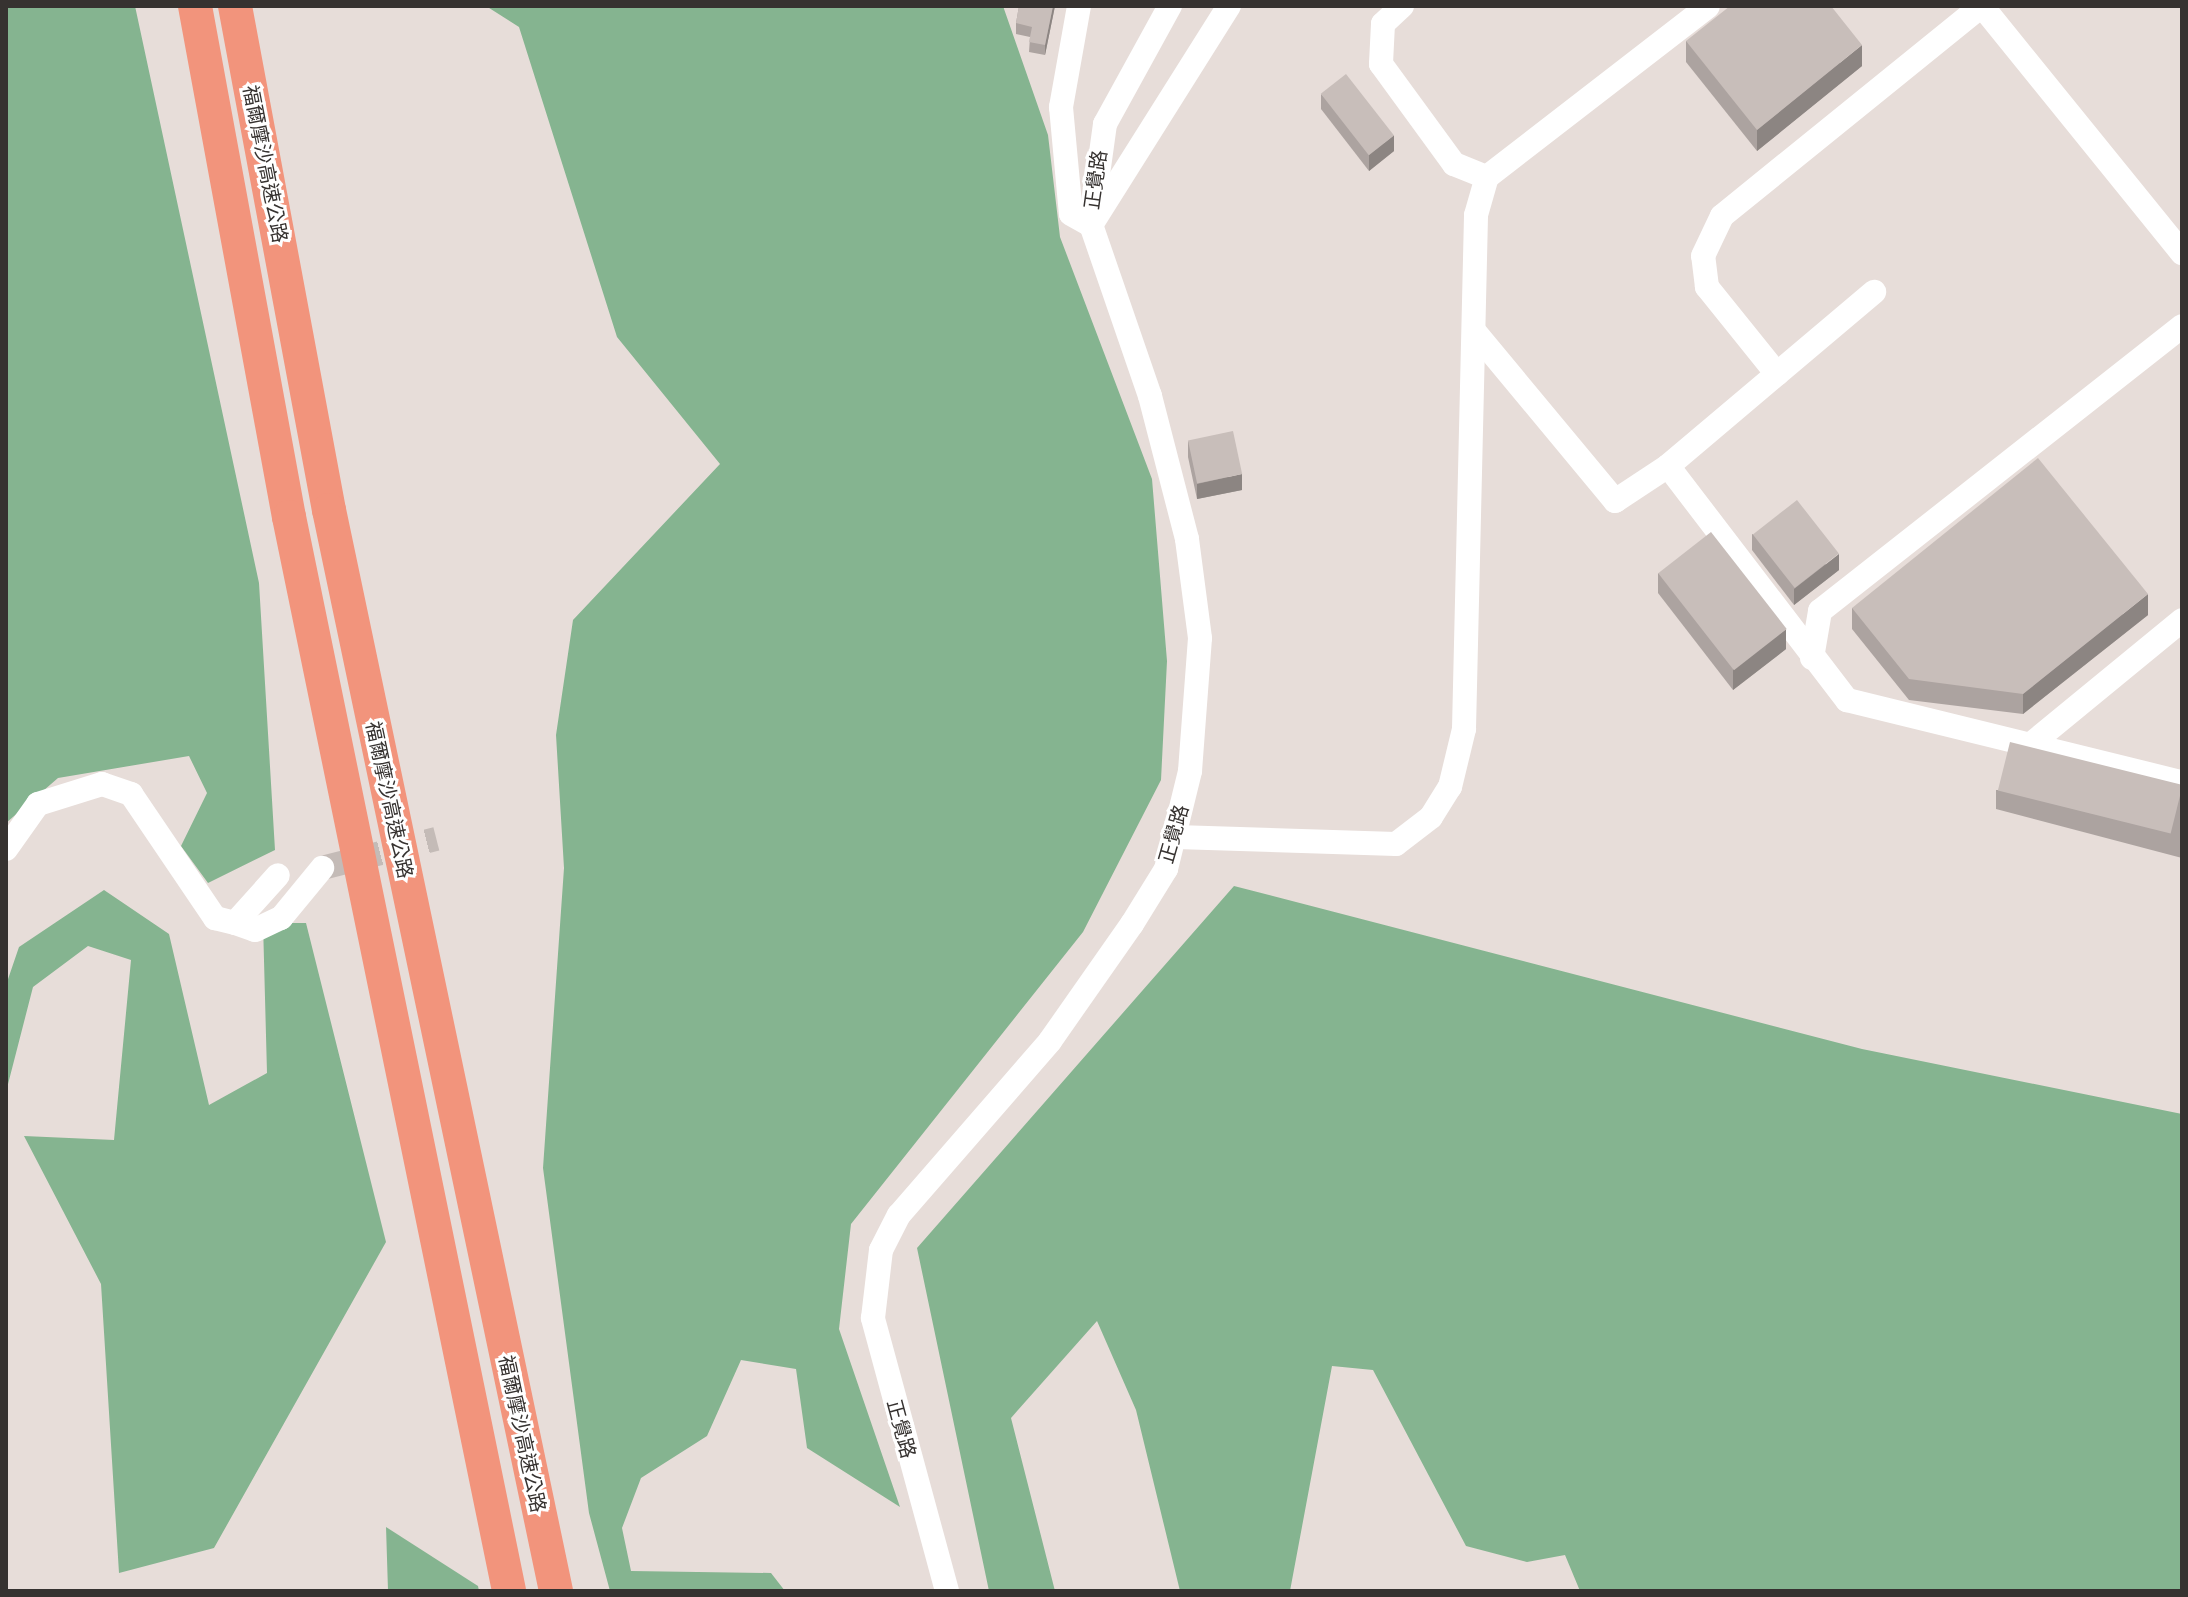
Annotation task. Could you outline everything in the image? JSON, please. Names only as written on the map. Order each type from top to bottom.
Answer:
[{"type":"highway","name":"福爾摩沙高速公路","points":[[195,6],[289,517],[509,1591]]},
{"type":"highway","name":"福爾摩沙高速公路","points":[[235,6],[329,510],[556,1591]]},
{"type":"street","points":[[1079,6],[1061,107],[1071,214],[1091,225],[1229,6]]},
{"type":"street","name":"正覺路","points":[[947,1591],[873,1318],[881,1250],[899,1215],[1050,1041],[1132,924],[1176,837],[1190,771],[1200,638],[1187,539],[1150,396],[1091,225],[1105,124],[1170,6]]},
{"type":"street","points":[[1402,6],[1383,24],[1381,64],[1454,164],[1487,177]]},
{"type":"street","points":[[1176,837],[1396,844],[1431,817],[1450,787],[1464,729],[1476,215],[1487,177],[1708,6]]},
{"type":"street","points":[[1777,374],[1707,287],[1703,256],[1722,216],[1982,6],[2182,253]]},
{"type":"street","points":[[1474,331],[1615,501],[1668,466],[1874,292]]},
{"type":"street","points":[[1812,658],[1820,611],[2182,326]]},
{"type":"street","points":[[1668,466],[1847,700],[2182,782]]},
{"type":"street","points":[[2030,745],[2182,620]]},
{"type":"street","points":[[6,849],[38,804],[102,784],[131,794],[189,887],[215,918],[255,930],[281,918],[322,868]]},
{"type":"street","points":[[235,923],[278,875]]},
{"type":"green space","points":[[6,6],[135,6],[259,583],[275,850],[208,883],[181,846],[207,793],[189,756],[58,778],[6,823]]},
{"type":"green space","points":[[486,6],[1003,6],[1048,135],[1060,237],[1152,479],[1167,661],[1161,780],[1083,932],[851,1224],[839,1329],[900,1507],[807,1448],[796,1369],[741,1360],[707,1436],[641,1478],[622,1528],[631,1571],[771,1573],[785,1591],[610,1591],[589,1513],[543,1168],[564,868],[556,735],[573,620],[720,464],[617,337],[519,27]]},
{"type":"green space","points":[[1234,886],[1862,1049],[2182,1114],[2182,1591],[1580,1591],[1565,1555],[1527,1562],[1466,1546],[1373,1370],[1332,1366],[1290,1591],[1180,1591],[1136,1410],[1097,1321],[1011,1418],[1055,1591],[989,1591],[917,1248]]},
{"type":"green space","points":[[104,890],[169,934],[209,1105],[267,1073],[263,923],[306,923],[386,1242],[214,1548],[119,1573],[101,1284],[24,1136],[114,1140],[131,960],[88,946],[33,987],[6,1092],[6,985],[19,947]]},
{"type":"green space","points":[[386,1527],[478,1586],[479,1591],[388,1591]]},
{"type":"building","points":[[1019,6],[1053,6],[1045,45],[1029,42],[1032,27],[1016,23]]},
{"type":"building","points":[[1730,6],[1831,6],[1862,45],[1757,130],[1686,41]]},
{"type":"building","points":[[1346,74],[1394,135],[1369,155],[1321,94]]},
{"type":"building","points":[[1233,431],[1242,474],[1197,484],[1188,441]]},
{"type":"building","points":[[2038,458],[2148,594],[2023,694],[1909,679],[1852,608]]},
{"type":"building","points":[[1797,500],[1839,554],[1795,588],[1753,534]]},
{"type":"building","points":[[1711,532],[1787,629],[1734,670],[1658,573]]},
{"type":"building","points":[[2010,742],[2182,785],[2171,834],[1998,791]]},
{"type":"tunnel","points":[[322,868],[436,839]]}]
